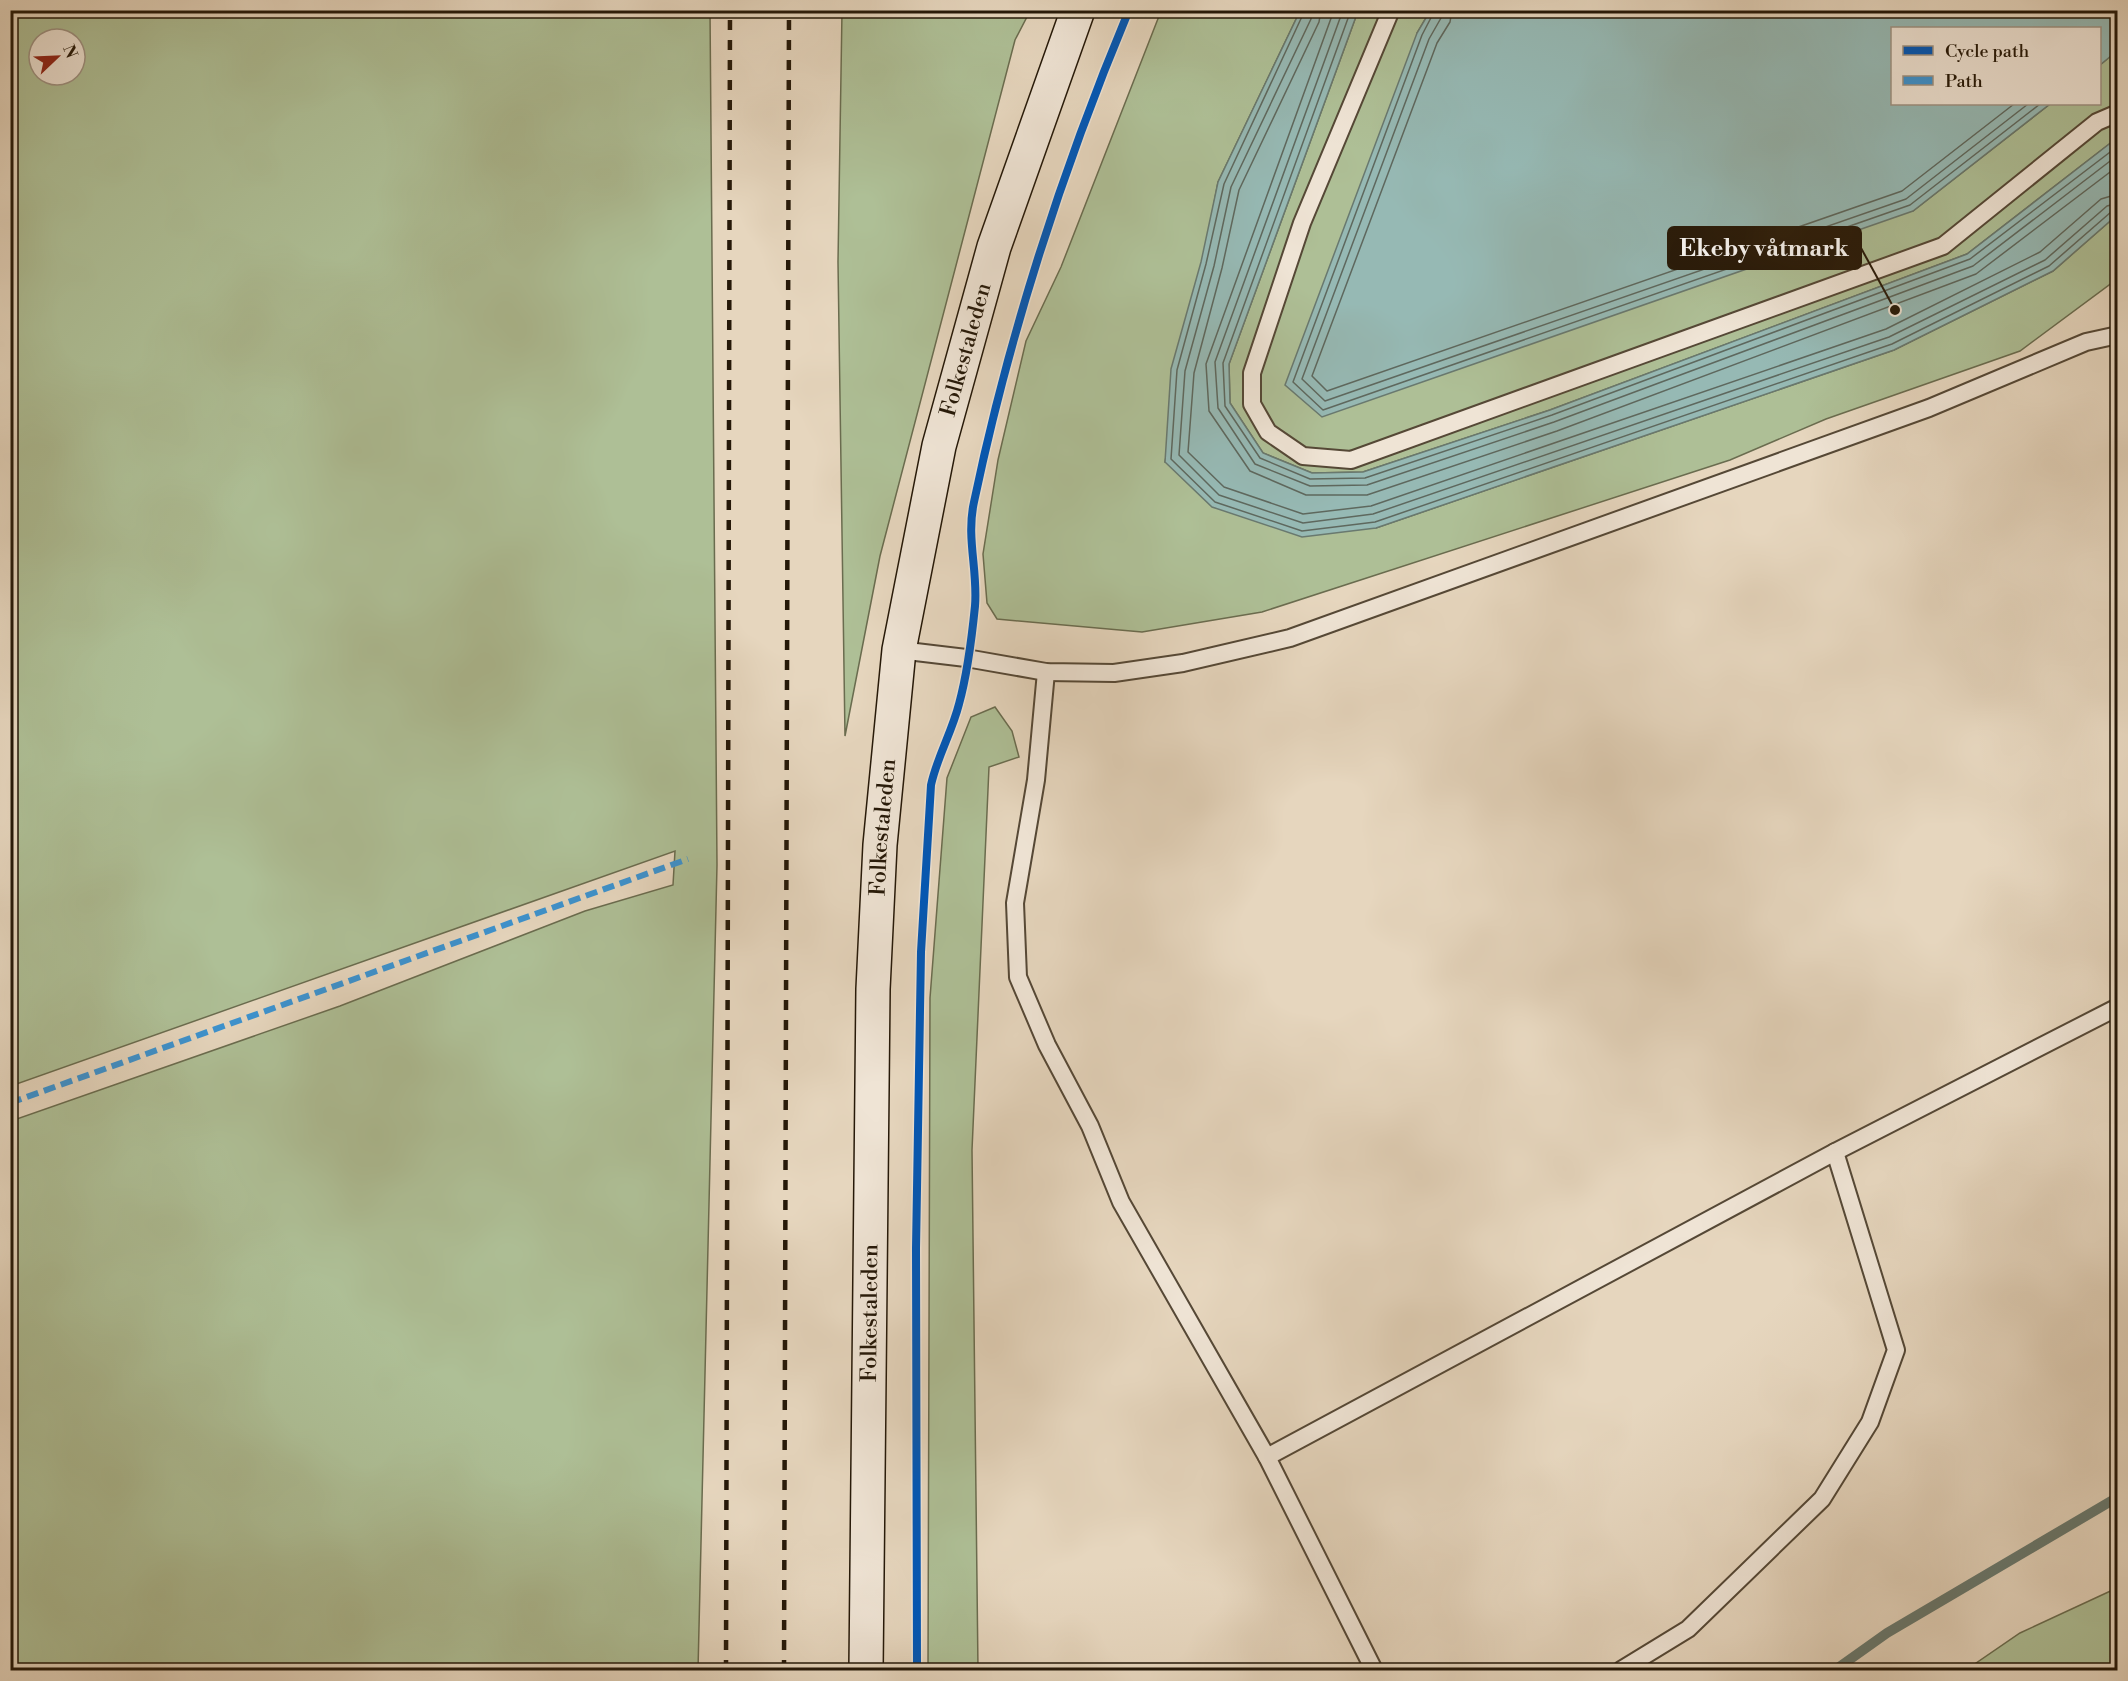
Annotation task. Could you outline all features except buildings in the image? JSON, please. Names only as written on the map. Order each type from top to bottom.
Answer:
[{"type":"main road","name":"Folkestaleden","points":[[866,1671],[873,989],[880,845],[899,650],[939,446],[991,258],[1078,10]]},
{"type":"lane","points":[[1391,10],[1302,223],[1252,373],[1252,404],[1268,432],[1303,456],[1351,460],[1943,246],[2097,122],[2118,113]]},
{"type":"lane","points":[[899,650],[966,658],[1046,672],[1114,673],[1183,663],[1290,639],[1929,408],[2086,342],[2118,336]]},
{"type":"lane","points":[[1046,672],[1035,780],[1015,903],[1018,977],[1047,1045],[1090,1126],[1121,1202],[1266,1457],[1374,1671]]},
{"type":"lane","points":[[1266,1457],[1834,1152],[2118,1007]]},
{"type":"lane","points":[[1621,1671],[1688,1629],[1822,1499],[1870,1422],[1896,1350],[1834,1152]]},
{"type":"green space","points":[[11,10],[710,11],[717,865],[698,1670],[11,1670],[11,1121],[340,1006],[585,911],[673,885],[675,851],[11,1086]]},
{"type":"green space","points":[[842,11],[1030,11],[1015,40],[880,556],[845,736],[838,262]]},
{"type":"green space","points":[[1161,11],[1300,11],[1218,182],[1165,462],[1376,528],[1894,350],[2053,271],[2117,215],[2117,279],[2020,351],[1826,419],[1730,460],[1262,612],[1142,632],[997,619],[987,603],[983,554],[998,460],[1026,341],[1061,267]]},
{"type":"green space","points":[[1358,11],[1430,11],[1417,33],[1913,211],[2049,105],[2101,105],[2101,64],[2117,51],[2117,138],[1967,254],[1550,410],[1363,472],[1312,473],[1263,453],[1230,403],[1229,364]]},
{"type":"green space","points":[[995,707],[1012,731],[1019,757],[989,767],[972,1150],[978,1670],[928,1670],[930,998],[947,778],[971,717]]},
{"type":"green space","points":[[2117,1588],[2117,1670],[1966,1670],[2020,1633]]},
{"type":"water","points":[[1300,11],[1358,11],[1229,364],[1230,403],[1263,453],[1312,473],[1363,472],[1550,410],[1967,254],[2117,138],[2117,215],[2053,271],[1894,350],[1376,528],[1302,537],[1212,507],[1165,462],[1171,369],[1201,262],[1218,182]]},
{"type":"water","points":[[1430,11],[2117,11],[2117,51],[2101,64],[2101,27],[1891,27],[1891,105],[2049,105],[1913,211],[1322,417],[1285,385],[1417,33]]},
{"type":"waterway","points":[[1835,1670],[1887,1633],[2118,1497]]},
{"type":"railway","points":[[726,1670],[730,10]]},
{"type":"railway","points":[[784,1670],[789,10]]},
{"type":"marked path","points":[[10,1103],[688,859]]},
{"type":"cycle path","points":[[917,1670],[916,1248],[921,952],[931,785],[956,714],[967,668],[975,593],[972,515],[988,439],[1021,315],[1060,191],[1129,10]]},
{"type":"place","name":"Ekeby våtmark","points":[[1895,310]]}]
